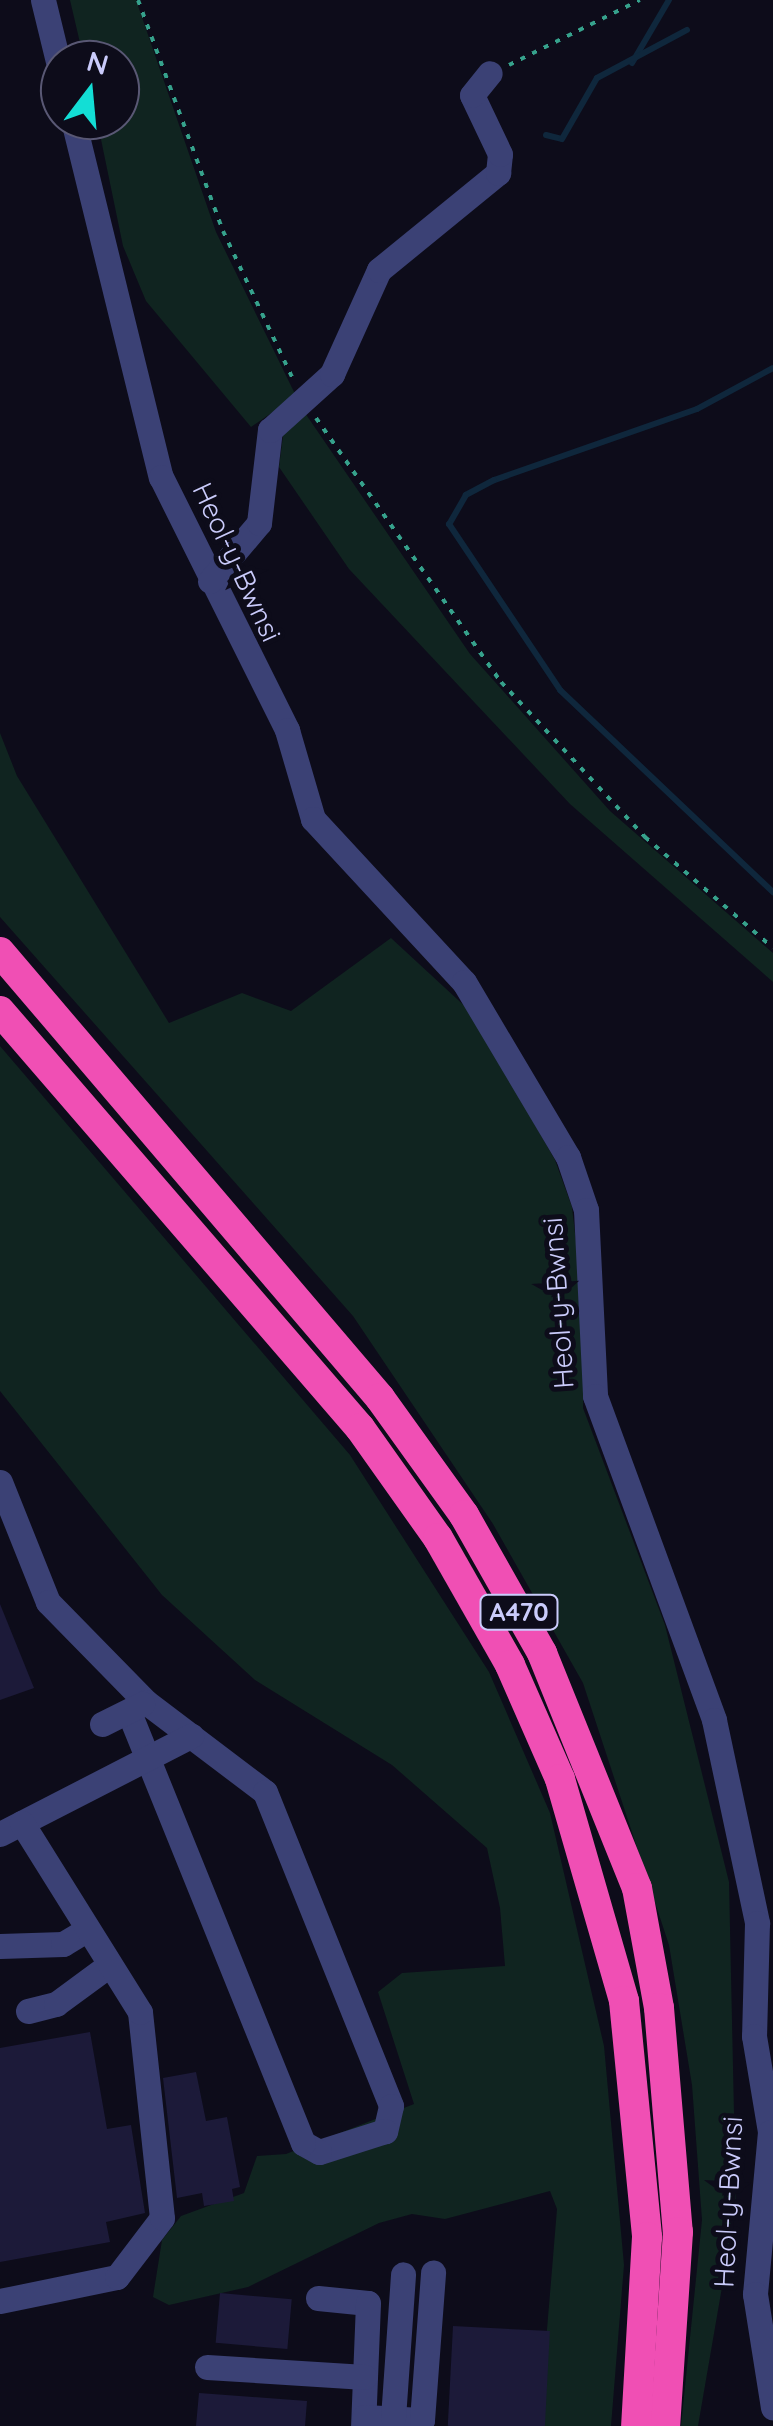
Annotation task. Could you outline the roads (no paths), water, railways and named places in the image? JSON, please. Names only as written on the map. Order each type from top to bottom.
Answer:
[{"type":"highway","name":"Heol-y-Bwnsi","points":[[0,952],[380,1398],[464,1516],[542,1653],[637,1888],[659,2008],[678,2232],[665,2426]]},
{"type":"highway","name":"A470","points":[[0,1010],[360,1428],[438,1538],[517,1682],[560,1779],[624,2000],[647,2237],[636,2426]]},
{"type":"street","points":[[42,0],[52,40]]},
{"type":"street","points":[[210,581],[259,523],[270,430],[332,374],[378,270],[498,173],[500,154],[472,95],[490,73]]},
{"type":"street","name":"Heol-y-Bwnsi","points":[[77,140],[161,477],[287,730],[313,819],[464,982],[568,1157],[586,1210],[595,1396],[714,1720],[757,1922],[754,2036],[770,2132],[755,2294],[773,2408]]},
{"type":"street","points":[[0,1482],[48,1602],[138,1707],[191,1736],[265,1792],[390,2106],[385,2131],[319,2152],[304,2143],[148,1753],[138,1707]]},
{"type":"street","points":[[102,1724],[138,1707]]},
{"type":"street","points":[[0,2300],[117,2277],[162,2218],[140,2012],[105,1968],[11,1829],[148,1753],[191,1736]]},
{"type":"street","points":[[0,1946],[62,1944],[83,1932]]},
{"type":"street","points":[[28,2011],[56,2004],[105,1968]]},
{"type":"street","points":[[318,2298],[368,2303],[363,2421],[422,2420],[433,2272]]},
{"type":"street","points":[[393,2418],[403,2274]]},
{"type":"street","points":[[207,2367],[366,2377]]},
{"type":"waterway","points":[[632,63],[669,0]]},
{"type":"waterway","points":[[546,135],[562,139],[597,78],[687,30]]},
{"type":"waterway","points":[[773,368],[697,409],[494,480],[466,495],[449,524],[560,690],[773,892]]}]
